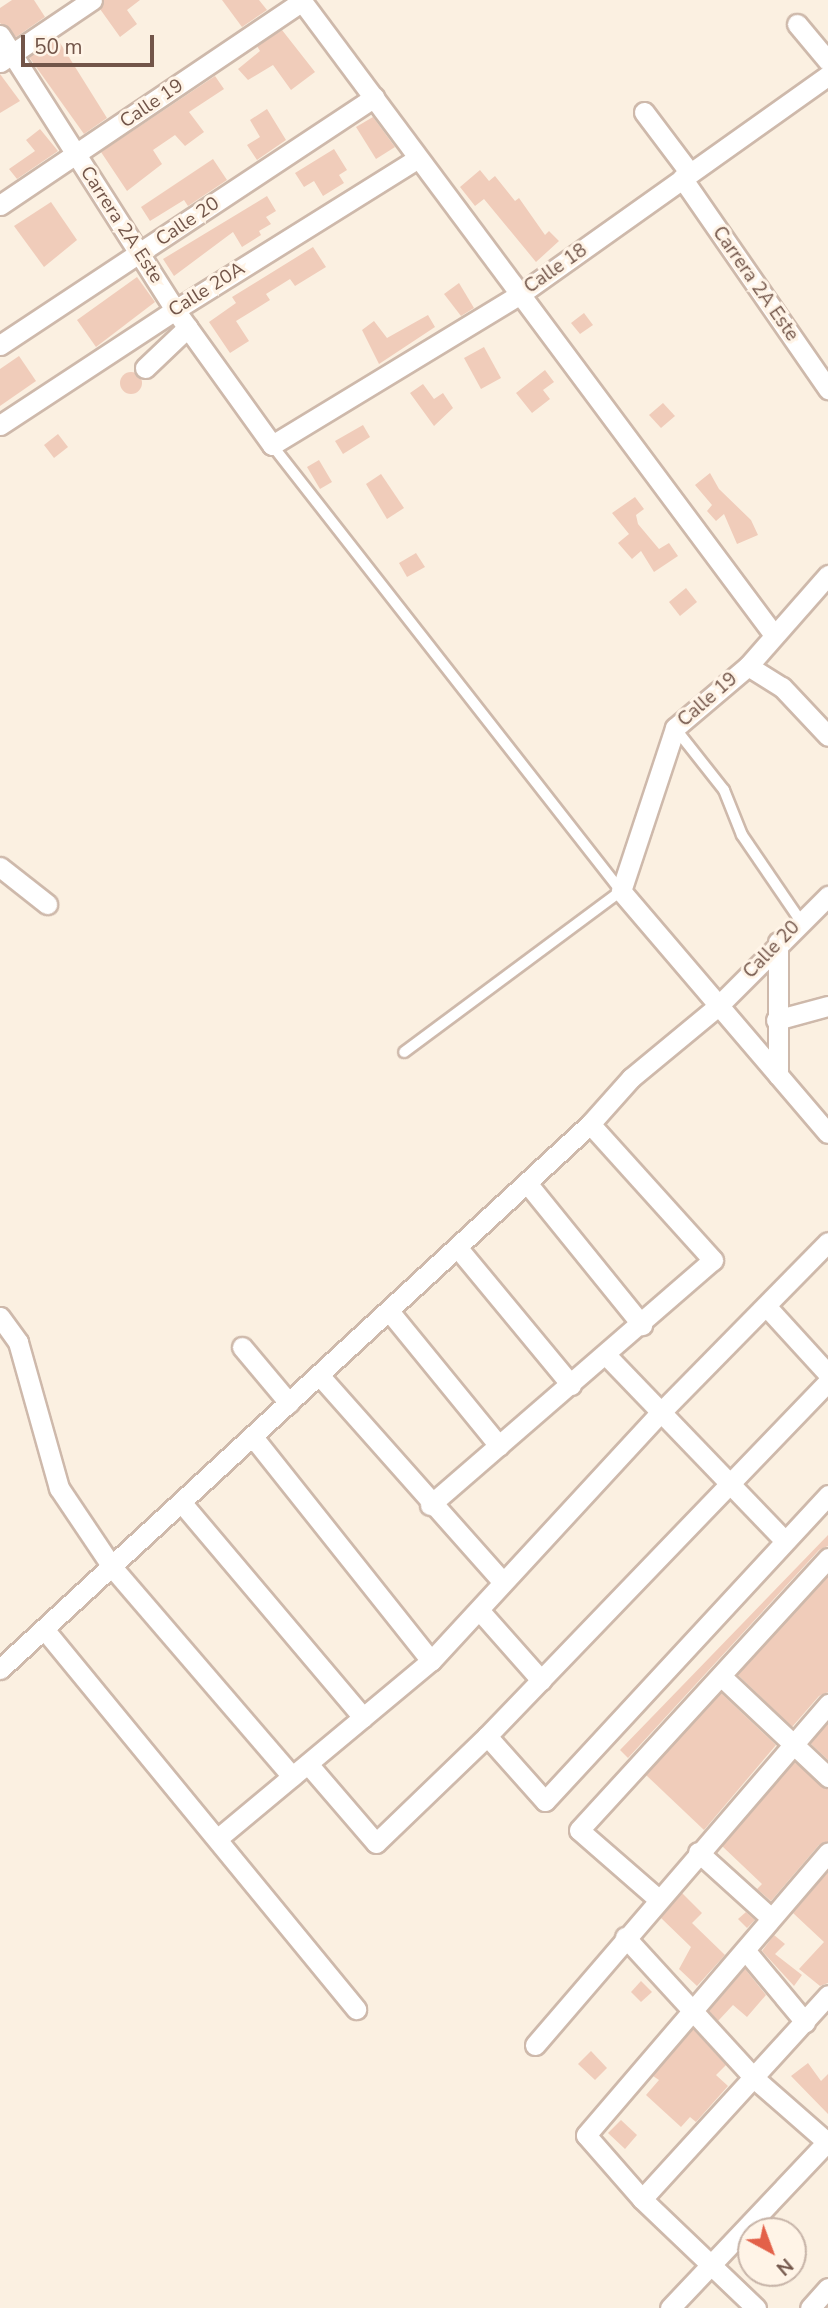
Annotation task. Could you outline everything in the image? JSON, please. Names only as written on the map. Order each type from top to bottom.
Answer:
[{"type":"street","points":[[6,58],[92,0]]},
{"type":"street","points":[[302,1],[774,635]]},
{"type":"street","name":"Calle 19","points":[[0,205],[302,1]]},
{"type":"street","points":[[797,24],[827,73]]},
{"type":"street","name":"Carrera 2A Este","points":[[0,35],[6,58],[141,254],[175,310],[272,445]]},
{"type":"street","name":"Calle 18","points":[[272,445],[519,295],[827,73]]},
{"type":"street","name":"Calle 20","points":[[0,345],[374,97]]},
{"type":"street","name":"Carrera 2A Este","points":[[644,111],[828,390]]},
{"type":"street","name":"Calle 20A","points":[[0,425],[175,310],[418,159]]},
{"type":"street","points":[[145,368],[188,327]]},
{"type":"street","name":"Calle 19","points":[[621,891],[675,728],[748,666],[828,575]]},
{"type":"street","points":[[748,666],[782,687],[828,736]]},
{"type":"street","points":[[0,867],[47,904]]},
{"type":"street","points":[[621,891],[828,1133]]},
{"type":"street","name":"Calle 20","points":[[3,1660],[44,1629],[253,1437],[590,1124],[631,1078],[718,1006],[800,920],[828,896]]},
{"type":"street","points":[[778,942],[778,1075]]},
{"type":"street","points":[[776,1020],[828,1006]]},
{"type":"street","points":[[430,1505],[642,1325],[713,1260],[590,1124]]},
{"type":"street","points":[[527,1183],[642,1325]]},
{"type":"street","points":[[216,1839],[431,1661],[661,1412],[828,1242]]},
{"type":"street","points":[[457,1247],[572,1385]]},
{"type":"street","points":[[766,1306],[828,1374]]},
{"type":"street","points":[[389,1311],[499,1446]]},
{"type":"street","points":[[0,1317],[18,1342],[59,1488],[112,1567],[292,1776]]},
{"type":"street","points":[[242,1347],[289,1403]]},
{"type":"street","points":[[606,1355],[785,1541]]},
{"type":"street","points":[[318,1375],[430,1505],[503,1582]]},
{"type":"street","points":[[308,1763],[376,1843],[487,1736],[828,1382]]},
{"type":"street","points":[[253,1437],[431,1661]]},
{"type":"street","points":[[487,1736],[545,1801],[828,1495]]},
{"type":"street","points":[[181,1502],[363,1717]]},
{"type":"street","points":[[657,1898],[579,1830],[722,1677],[828,1558]]},
{"type":"street","points":[[479,1610],[541,1680]]},
{"type":"street","points":[[44,1629],[356,2009]]},
{"type":"street","points":[[722,1677],[828,1777]]},
{"type":"street","points":[[535,2045],[657,1898],[828,1704]]},
{"type":"street","points":[[698,1852],[771,1918]]},
{"type":"street","points":[[756,2308],[708,2266],[642,2199],[586,2135],[828,1853]]},
{"type":"street","points":[[625,1937],[755,2079],[828,2142],[670,2308]]},
{"type":"street","points":[[745,1950],[805,2022]]},
{"type":"street","points":[[642,2199],[755,2079],[828,1995]]},
{"type":"street","points":[[810,2308],[828,2288]]},
{"type":"lane","points":[[272,445],[621,891],[404,1052]]},
{"type":"lane","points":[[675,728],[724,790],[742,835],[800,920]]},
{"type":"building","points":[[12,0],[34,0],[45,17],[16,37],[0,23],[0,8]]},
{"type":"building","points":[[104,0],[140,0],[127,10],[137,24],[120,37],[100,9]]},
{"type":"building","points":[[222,0],[259,0],[267,10],[242,27]]},
{"type":"building","points":[[282,30],[315,72],[291,90],[273,65],[248,80],[238,69],[260,51],[257,46]]},
{"type":"building","points":[[57,38],[107,118],[84,134],[29,57]]},
{"type":"building","points":[[0,74],[20,101],[0,113]]},
{"type":"building","points":[[215,76],[224,89],[189,112],[204,132],[185,146],[175,135],[153,150],[162,164],[127,191],[101,152]]},
{"type":"building","points":[[267,109],[286,140],[257,160],[247,145],[260,137],[250,120]]},
{"type":"building","points":[[373,117],[395,147],[376,159],[356,127]]},
{"type":"building","points":[[40,129],[58,151],[17,179],[9,169],[35,151],[26,140]]},
{"type":"building","points":[[334,149],[347,170],[339,175],[344,183],[323,196],[314,181],[304,187],[295,173]]},
{"type":"building","points":[[213,159],[227,180],[188,206],[184,200],[150,221],[141,207]]},
{"type":"building","points":[[480,170],[489,181],[495,176],[515,201],[519,198],[545,235],[549,231],[559,241],[536,262],[484,199],[475,206],[460,187]]},
{"type":"building","points":[[267,196],[276,211],[266,217],[271,224],[259,231],[261,235],[242,247],[233,232],[174,276],[163,259]]},
{"type":"building","points":[[51,202],[77,240],[44,267],[14,226]]},
{"type":"building","points":[[313,247],[326,267],[295,286],[290,279],[266,294],[270,300],[236,321],[249,341],[230,353],[209,322],[236,303],[232,297]]},
{"type":"building","points":[[137,277],[155,302],[96,347],[77,320]]},
{"type":"building","points":[[459,283],[474,308],[461,316],[444,294]]},
{"type":"building","points":[[584,313],[593,325],[580,334],[571,323]]},
{"type":"building","points":[[428,315],[435,327],[379,364],[362,330],[374,321],[387,338]]},
{"type":"building","points":[[484,347],[501,378],[481,389],[464,358]]},
{"type":"building","points":[[19,356],[36,381],[0,406],[0,369]]},
{"type":"building","points":[[545,370],[554,382],[543,390],[550,399],[532,413],[516,393]]},
{"type":"building","points":[[131,372],[141,379],[142,383],[135,393],[131,394],[121,387],[120,383],[127,373]]},
{"type":"building","points":[[423,384],[434,399],[443,393],[453,408],[434,426],[410,393]]},
{"type":"building","points":[[663,403],[675,416],[661,428],[649,415]]},
{"type":"building","points":[[363,425],[370,437],[343,454],[335,441]]},
{"type":"building","points":[[58,434],[68,447],[54,458],[44,445]]},
{"type":"building","points":[[319,460],[332,482],[320,489],[307,467]]},
{"type":"building","points":[[710,473],[719,489],[751,520],[758,535],[737,544],[724,514],[716,521],[707,511],[712,505],[695,485]]},
{"type":"building","points":[[381,474],[404,508],[387,519],[366,484]]},
{"type":"building","points":[[635,497],[644,509],[636,515],[638,524],[659,549],[669,543],[678,556],[654,572],[641,551],[632,559],[618,543],[629,534],[612,513]]},
{"type":"building","points":[[416,553],[425,567],[407,577],[399,563]]},
{"type":"building","points":[[686,588],[697,602],[680,616],[669,602]]},
{"type":"building","points":[[828,1535],[828,1546],[819,1550],[628,1758],[620,1750]]},
{"type":"building","points":[[828,1576],[828,1692],[819,1696],[792,1727],[738,1675]]},
{"type":"building","points":[[721,1693],[776,1745],[704,1830],[646,1775]]},
{"type":"building","points":[[828,1723],[828,1760],[810,1743]]},
{"type":"building","points":[[794,1762],[828,1789],[828,1841],[819,1845],[771,1901],[757,1889],[762,1884],[722,1846]]},
{"type":"building","points":[[828,1872],[828,1983],[820,1986],[799,1969],[824,1942],[793,1913]]},
{"type":"building","points":[[682,1893],[702,1913],[692,1923],[725,1955],[697,1986],[679,1969],[691,1947],[661,1918]]},
{"type":"building","points":[[746,1912],[755,1920],[747,1928],[738,1919]]},
{"type":"building","points":[[774,1935],[785,1944],[775,1954],[802,1975],[794,1986],[762,1951]]},
{"type":"building","points":[[745,1969],[766,1995],[747,2017],[733,2005],[718,2021],[709,2011]]},
{"type":"building","points":[[641,1981],[652,1992],[641,2002],[631,1992]]},
{"type":"building","points":[[693,2029],[726,2065],[716,2075],[728,2086],[696,2122],[690,2117],[681,2127],[646,2095],[659,2080],[653,2076]]},
{"type":"building","points":[[591,2051],[607,2068],[595,2080],[578,2064]]},
{"type":"building","points":[[808,2063],[821,2081],[828,2074],[828,2114],[791,2076]]},
{"type":"building","points":[[621,2120],[637,2135],[625,2149],[608,2133]]}]
